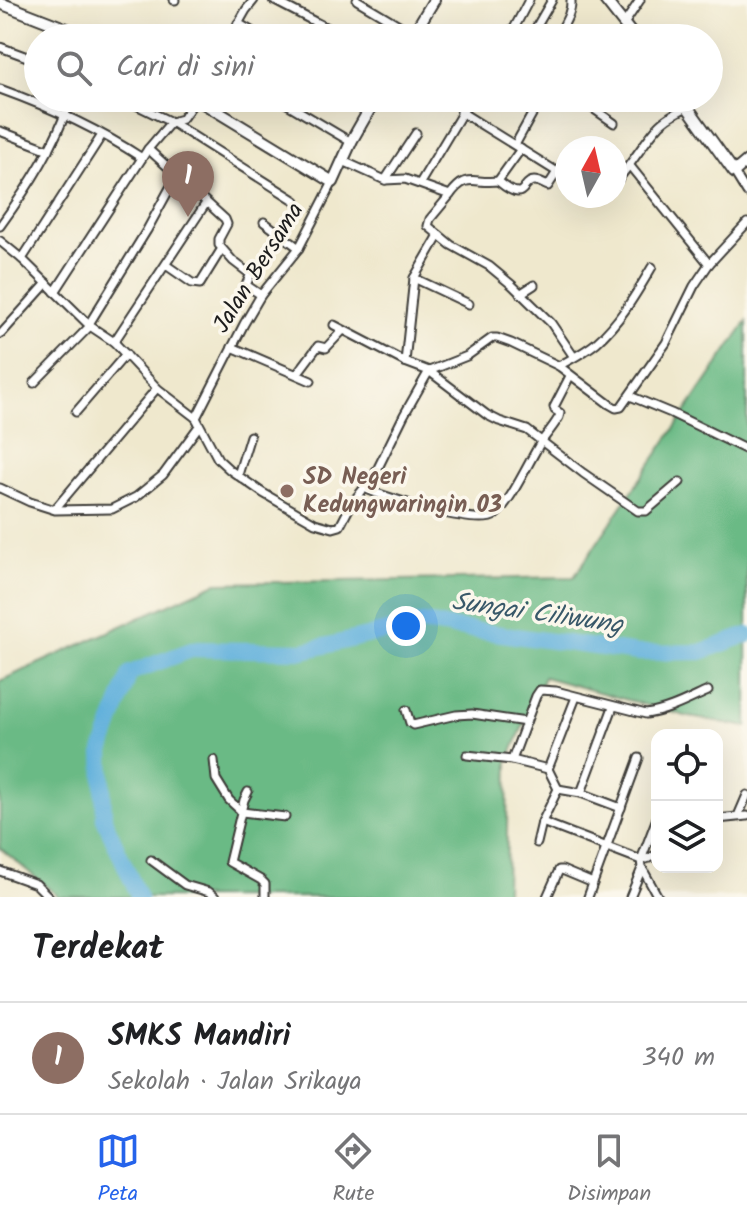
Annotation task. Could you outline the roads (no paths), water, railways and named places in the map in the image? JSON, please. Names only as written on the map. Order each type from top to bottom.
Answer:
[{"type":"street","points":[[245,0],[246,10]]},
{"type":"street","points":[[238,23],[254,0]]},
{"type":"street","points":[[273,0],[289,4],[323,24]]},
{"type":"street","points":[[357,0],[400,24]]},
{"type":"street","points":[[420,24],[434,0]]},
{"type":"street","points":[[516,24],[529,0]]},
{"type":"street","points":[[538,24],[552,0]]},
{"type":"street","points":[[564,24],[572,8],[571,0]]},
{"type":"street","points":[[605,0],[624,24],[640,0]]},
{"type":"street","points":[[0,3],[54,24]]},
{"type":"street","points":[[0,47],[24,56]]},
{"type":"street","points":[[0,89],[24,99]]},
{"type":"street","points":[[58,112],[142,158]]},
{"type":"street","points":[[0,226],[49,150],[66,112]]},
{"type":"street","points":[[151,112],[296,201]]},
{"type":"street","points":[[55,292],[148,149],[171,122],[182,119],[187,112]]},
{"type":"street","points":[[219,112],[333,182],[366,112]]},
{"type":"street","points":[[301,112],[351,142]]},
{"type":"street","points":[[420,183],[461,112],[555,171]]},
{"type":"street","points":[[498,181],[534,112]]},
{"type":"street","points":[[598,112],[614,123]]},
{"type":"street","points":[[627,169],[655,129],[674,112]]},
{"type":"street","points":[[691,112],[747,193]]},
{"type":"street","points":[[385,180],[416,133]]},
{"type":"street","points":[[1,134],[49,150]]},
{"type":"street","points":[[22,259],[102,135]]},
{"type":"street","points":[[148,149],[225,219],[227,224],[219,239],[221,250],[250,274],[246,285],[261,295]]},
{"type":"street","points":[[343,161],[385,180],[405,179],[450,195]]},
{"type":"street","points":[[734,172],[747,161]]},
{"type":"street","points":[[630,166],[709,264]]},
{"type":"street","points":[[34,383],[90,325],[177,175]]},
{"type":"street","points":[[555,175],[548,186],[534,181],[517,193],[498,181],[461,181],[430,219],[428,226],[451,245],[489,266],[555,329],[574,357]]},
{"type":"street","name":"Jalan Bersama","points":[[55,510],[112,509],[125,504],[163,475],[198,422],[232,347],[261,295],[299,248],[333,182]]},
{"type":"street","points":[[114,342],[206,203]]},
{"type":"street","points":[[264,222],[299,248]]},
{"type":"street","points":[[0,241],[90,325],[114,342],[157,388],[198,422],[218,459],[263,493],[303,517],[333,528],[340,526],[352,503],[374,476],[429,371],[467,356],[485,342],[497,338],[559,366],[594,395],[616,408],[621,407],[666,343],[694,286],[709,264],[747,223]]},
{"type":"street","points":[[405,362],[414,278],[439,235]]},
{"type":"street","points":[[166,265],[192,283],[200,284],[221,250]]},
{"type":"street","points":[[559,366],[594,345],[609,330],[625,312],[652,267]]},
{"type":"street","points":[[414,278],[469,304]]},
{"type":"street","points":[[1,334],[47,283]]},
{"type":"street","points":[[520,294],[534,285]]},
{"type":"street","points":[[334,325],[429,371],[487,415],[527,430],[638,511],[646,511],[680,482]]},
{"type":"street","points":[[297,374],[318,346],[326,348],[343,330]]},
{"type":"street","points":[[232,347],[311,381]]},
{"type":"street","points":[[76,412],[126,354]]},
{"type":"street","points":[[364,488],[430,510],[492,518],[513,491],[559,417],[560,413],[554,407],[570,376]]},
{"type":"street","points":[[0,488],[55,510],[157,388]]},
{"type":"street","points":[[630,396],[747,450]]},
{"type":"street","points":[[238,475],[250,436]]},
{"type":"street","points":[[512,760],[540,690],[556,691],[646,714],[656,713],[708,691]]},
{"type":"street","points":[[558,789],[548,769],[576,697]]},
{"type":"street","points":[[581,793],[613,707]]},
{"type":"street","points":[[406,710],[410,723],[416,726],[441,718],[472,714],[526,722]]},
{"type":"street","points":[[467,755],[512,760],[548,769]]},
{"type":"street","points":[[588,897],[639,758]]},
{"type":"street","points":[[214,760],[216,779],[229,800],[242,812],[285,817]]},
{"type":"street","points":[[558,789],[581,793],[621,808]]},
{"type":"street","points":[[537,843],[542,822],[558,789]]},
{"type":"street","points":[[248,792],[229,862],[261,880],[265,884],[265,897]]},
{"type":"street","points":[[738,816],[747,795]]},
{"type":"street","points":[[723,818],[747,816]]},
{"type":"street","points":[[542,822],[606,845],[642,864],[658,897]]},
{"type":"street","points":[[630,897],[651,836]]},
{"type":"street","points":[[642,864],[651,857]]},
{"type":"street","points":[[151,860],[185,885],[209,892],[215,897]]},
{"type":"street","points":[[547,897],[557,873],[562,870],[593,883]]},
{"type":"street","points":[[1,875],[36,884],[49,897]]},
{"type":"waterway","name":"Sungai Ciliwung","points":[[139,897],[104,819],[102,751],[130,673],[194,649],[303,651],[422,623],[638,653],[701,652],[747,635]]},
{"type":"place","name":"SMKS Mandiri","points":[[188,217]]},
{"type":"place","name":"SD Negeri Kedungwaringin 03","points":[[287,491]]}]
